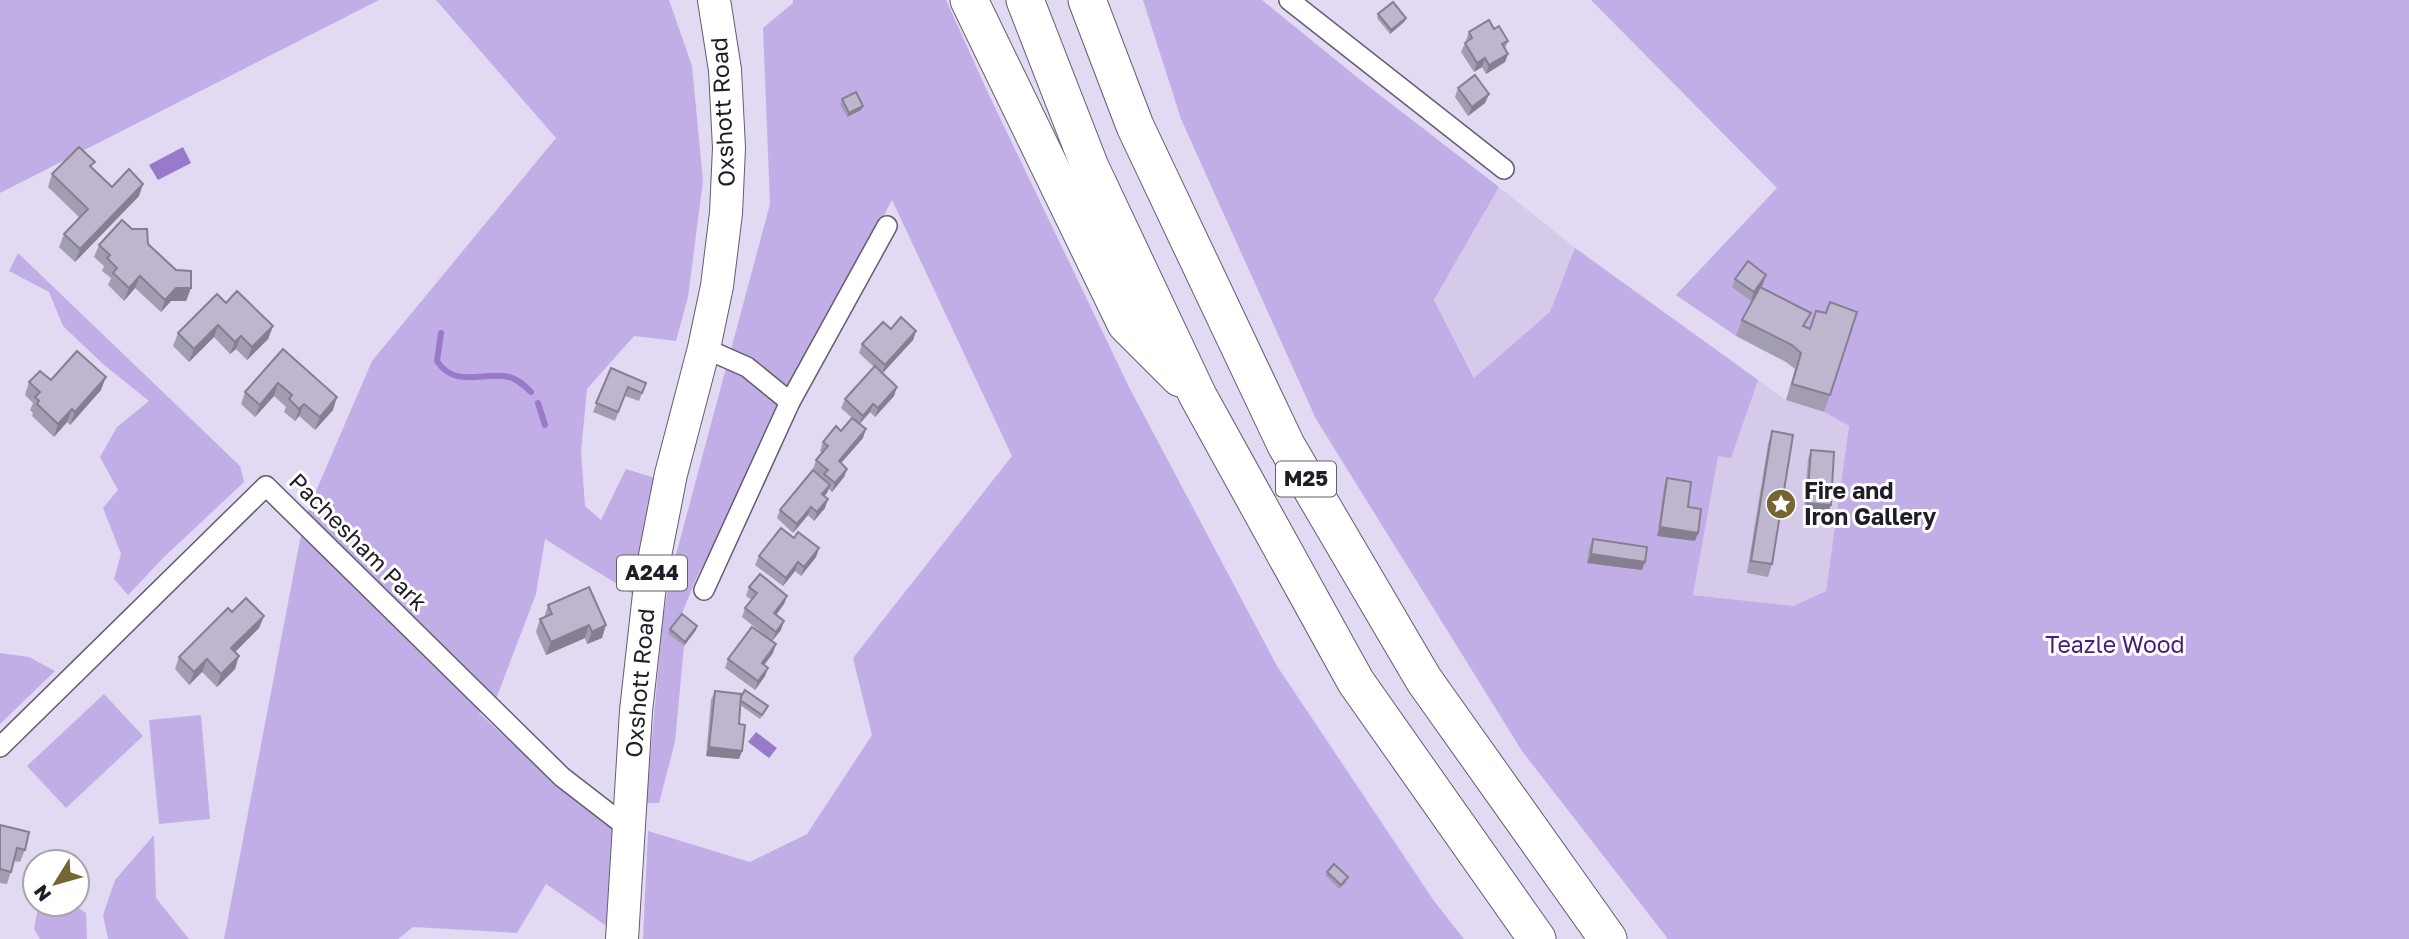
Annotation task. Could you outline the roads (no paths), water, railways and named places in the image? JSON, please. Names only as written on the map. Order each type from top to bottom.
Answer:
[{"type":"highway","name":"M25","points":[[969,0],[1126,324],[1198,397]]},
{"type":"highway","name":"M25","points":[[1025,0],[1090,167],[1198,397],[1356,682],[1537,939]]},
{"type":"highway","name":"M25","points":[[1087,0],[1135,126],[1286,446],[1424,680],[1608,939]]},
{"type":"main road","name":"Oxshott Road","points":[[622,939],[628,828],[644,628],[651,576],[671,474],[704,348],[717,286],[726,213],[729,148],[725,70],[714,0]]},
{"type":"street","points":[[1289,0],[1504,169]]},
{"type":"street","points":[[704,590],[790,402],[887,226]]},
{"type":"street","points":[[704,348],[747,367],[790,402]]},
{"type":"street","name":"Pachesham Park","points":[[0,747],[266,486],[562,777],[628,828]]},
{"type":"waterway","points":[[441,333],[437,361],[444,369],[461,377],[509,377],[531,392]]},
{"type":"waterway","points":[[538,403],[545,425]]},
{"type":"place","name":"Fire and Iron Gallery","points":[[1781,504]]},
{"type":"park label","name":"Teazle Wood","points":[[2115,645]]}]
